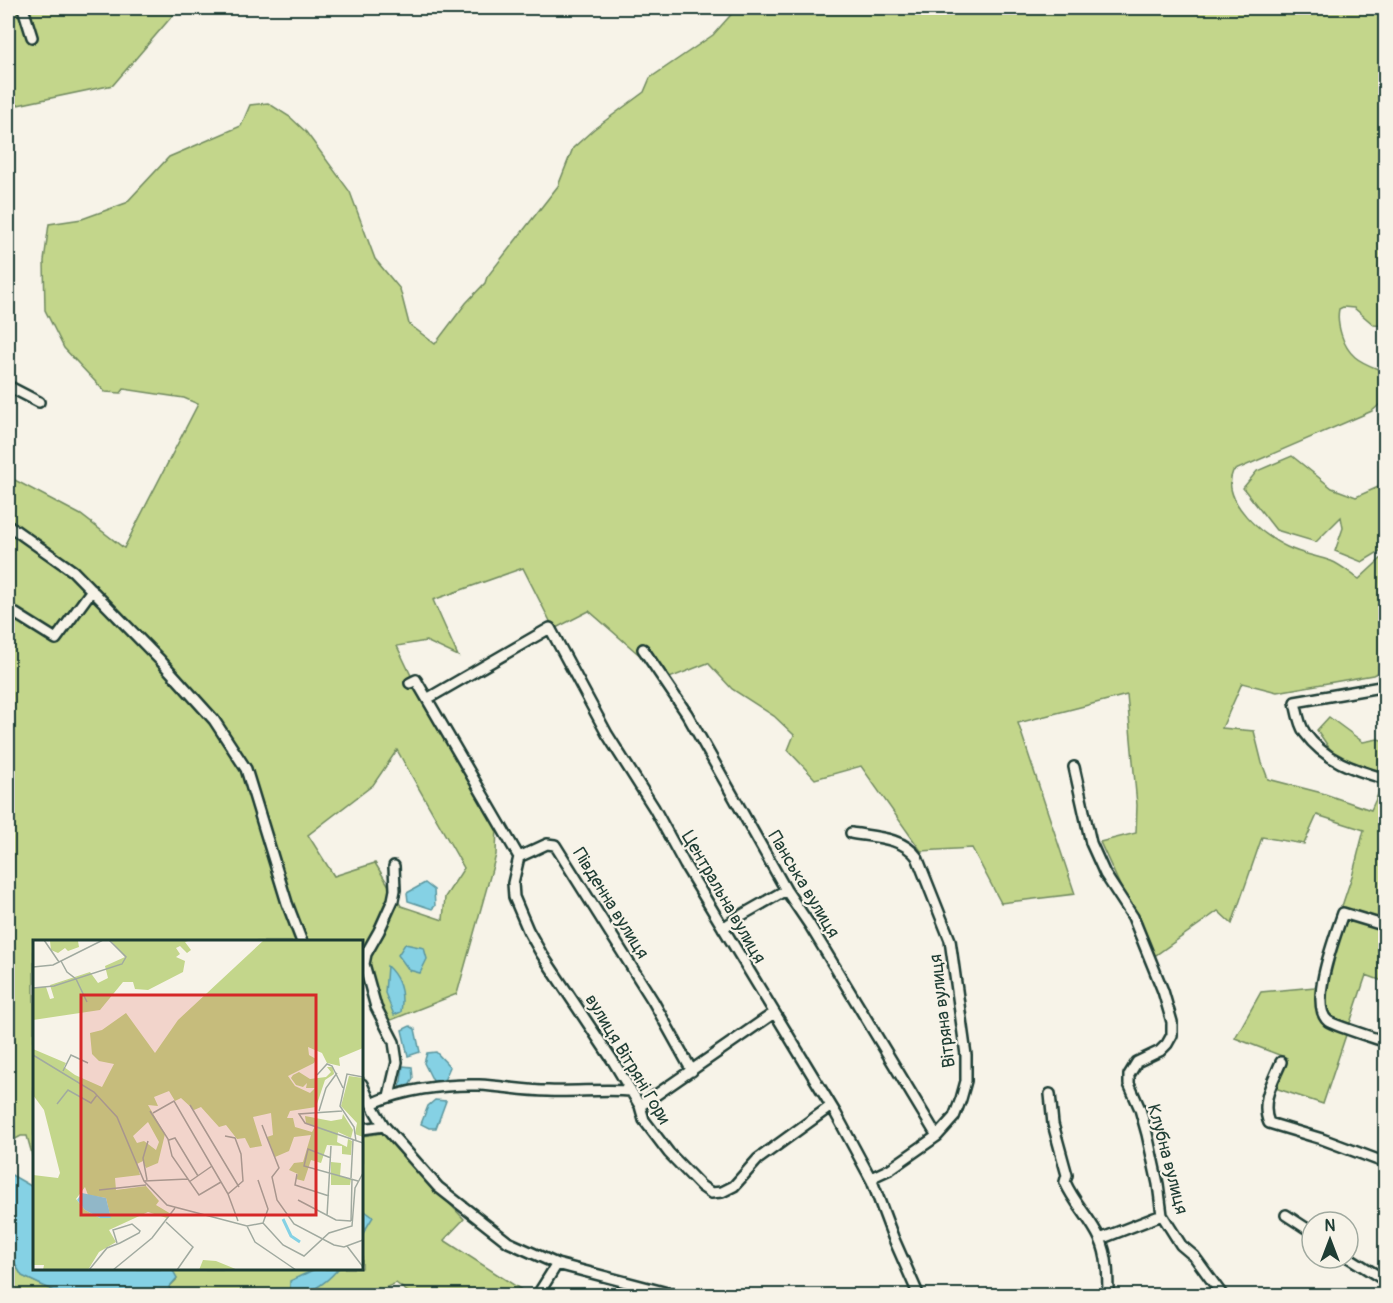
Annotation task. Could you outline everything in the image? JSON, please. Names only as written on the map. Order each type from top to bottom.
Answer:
[{"type":"street","points":[[23,8],[32,37]]},
{"type":"street","points":[[8,386],[39,402]]},
{"type":"street","points":[[8,525],[74,571],[214,720],[246,769],[287,903],[301,940]]},
{"type":"street","points":[[8,609],[56,639],[92,590]]},
{"type":"street","name":"Центральна вулиця","points":[[427,699],[550,628],[607,734],[654,808],[873,1181]]},
{"type":"street","name":"Панська вулиця","points":[[643,648],[687,714],[786,890],[809,924],[937,1136]]},
{"type":"street","points":[[410,683],[416,680],[519,857]]},
{"type":"street","points":[[1386,686],[1294,702],[1303,732],[1327,757],[1386,779]]},
{"type":"street","name":"Клубна вулиця","points":[[1074,767],[1091,843],[1105,874],[1132,917],[1163,991],[1172,1022],[1172,1035],[1167,1044],[1160,1051],[1137,1062],[1129,1075],[1129,1084],[1140,1109],[1154,1161],[1162,1215],[1181,1245],[1194,1256],[1223,1296]]},
{"type":"street","name":"Вітряна вулиця","points":[[851,833],[888,840],[911,848],[917,857],[950,940],[966,1055],[966,1081],[954,1117],[937,1136],[890,1169],[875,1176],[873,1181]]},
{"type":"street","name":"Південна вулиця","points":[[519,857],[547,844],[555,846],[653,1000],[692,1071]]},
{"type":"street","name":"вулиця Вітряні Гори","points":[[519,857],[513,883],[514,897],[541,952],[613,1061],[640,1106],[644,1120],[652,1132],[701,1186],[711,1193],[722,1192],[734,1186],[758,1160],[831,1106]]},
{"type":"street","points":[[389,1096],[397,1062],[394,1042],[391,1032],[376,1007],[364,964],[366,954],[380,931],[393,900],[394,866]]},
{"type":"street","points":[[723,928],[786,890]]},
{"type":"street","points":[[1386,926],[1343,913],[1322,989],[1321,1010],[1328,1021],[1386,1042]]},
{"type":"street","points":[[640,1106],[774,1013]]},
{"type":"street","points":[[1281,1062],[1266,1100],[1266,1116],[1269,1123],[1322,1139],[1386,1163]]},
{"type":"street","points":[[370,1104],[389,1096],[471,1085],[549,1091],[631,1091]]},
{"type":"street","points":[[363,1086],[370,1104],[384,1126],[438,1187],[508,1242],[556,1264],[679,1296]]},
{"type":"street","points":[[1050,1094],[1053,1124],[1067,1176],[1065,1182],[1069,1192],[1100,1239],[1106,1266],[1108,1296]]},
{"type":"street","points":[[363,1129],[384,1126]]},
{"type":"street","points":[[873,1181],[893,1237],[919,1296]]},
{"type":"street","points":[[1100,1239],[1162,1215]]},
{"type":"street","points":[[1286,1215],[1300,1224]]},
{"type":"street","points":[[537,1296],[556,1264]]},
{"type":"street","points":[[1360,1265],[1386,1281]]},
{"type":"green space","points":[[8,8],[179,8],[113,85],[8,107]]},
{"type":"green space","points":[[737,8],[1385,8],[1385,326],[1374,325],[1354,308],[1343,307],[1339,309],[1338,315],[1341,335],[1351,353],[1362,362],[1385,372],[1384,398],[1372,411],[1233,471],[1231,482],[1233,494],[1246,516],[1267,535],[1287,547],[1331,561],[1359,579],[1385,555],[1385,669],[1373,675],[1277,692],[1242,683],[1222,728],[1254,731],[1268,779],[1322,793],[1371,810],[1385,779],[1385,982],[1366,975],[1323,1104],[1275,1088],[1287,1058],[1235,1038],[1261,992],[1315,987],[1353,873],[1364,830],[1317,815],[1304,844],[1262,837],[1232,924],[1218,911],[1153,957],[1100,842],[1136,833],[1137,805],[1127,695],[1018,723],[1075,894],[1001,903],[972,848],[921,851],[861,766],[815,779],[788,750],[794,735],[774,716],[732,689],[708,663],[667,679],[589,611],[554,629],[523,568],[433,600],[458,656],[426,641],[397,646],[426,707],[497,822],[496,855],[457,994],[386,1022],[366,983],[363,984],[363,940],[33,940],[33,1157],[27,1136],[21,1136],[8,1143],[8,480],[13,479],[81,515],[124,548],[198,404],[184,398],[124,389],[121,393],[105,392],[64,348],[45,310],[44,261],[49,224],[82,219],[126,203],[169,157],[241,126],[250,105],[268,103],[290,117],[306,132],[350,192],[375,259],[400,289],[409,324],[435,344],[466,303],[485,283],[487,277],[558,186],[573,148],[594,129],[644,92],[650,78],[713,35]],"holes":[[[397,750],[464,868],[445,897],[443,920],[401,906],[375,863],[334,876],[308,835],[373,785]]]},
{"type":"green space","points":[[1292,456],[1332,488],[1356,497],[1385,484],[1385,548],[1362,562],[1335,551],[1343,528],[1341,517],[1316,542],[1276,530],[1243,488],[1257,471]]},
{"type":"green space","points":[[1329,717],[1363,742],[1378,739],[1385,741],[1385,773],[1349,764],[1336,758],[1317,730]]},
{"type":"green space","points":[[382,1133],[464,1219],[444,1240],[531,1296],[412,1295],[396,1283],[367,1296],[173,1296],[169,1287],[177,1279],[172,1270],[363,1270],[363,1136]]},
{"type":"green space","points":[[8,1252],[22,1276],[63,1295],[8,1295]]},
{"type":"water","points":[[425,883],[434,890],[435,906],[432,909],[408,901],[407,893]]},
{"type":"water","points":[[405,944],[424,948],[427,959],[420,973],[409,970],[398,955]]},
{"type":"water","points":[[387,966],[396,976],[402,993],[401,1012],[394,1015],[385,993]]},
{"type":"water","points":[[410,1026],[415,1029],[420,1052],[408,1056],[402,1030]]},
{"type":"water","points":[[436,1052],[450,1067],[443,1083],[433,1081],[424,1063],[427,1053]]},
{"type":"water","points":[[403,1066],[412,1067],[413,1078],[408,1089],[400,1088]]},
{"type":"water","points":[[435,1100],[446,1101],[436,1128],[429,1128],[421,1124],[428,1106]]},
{"type":"water","points":[[8,1173],[31,1186],[33,1185],[33,1270],[173,1270],[177,1278],[169,1287],[173,1295],[63,1295],[22,1276],[8,1252]]},
{"type":"water","points":[[363,1210],[373,1217],[363,1233]]},
{"type":"water","points":[[313,1270],[337,1270],[317,1287],[304,1293],[290,1295],[290,1281]]}]
